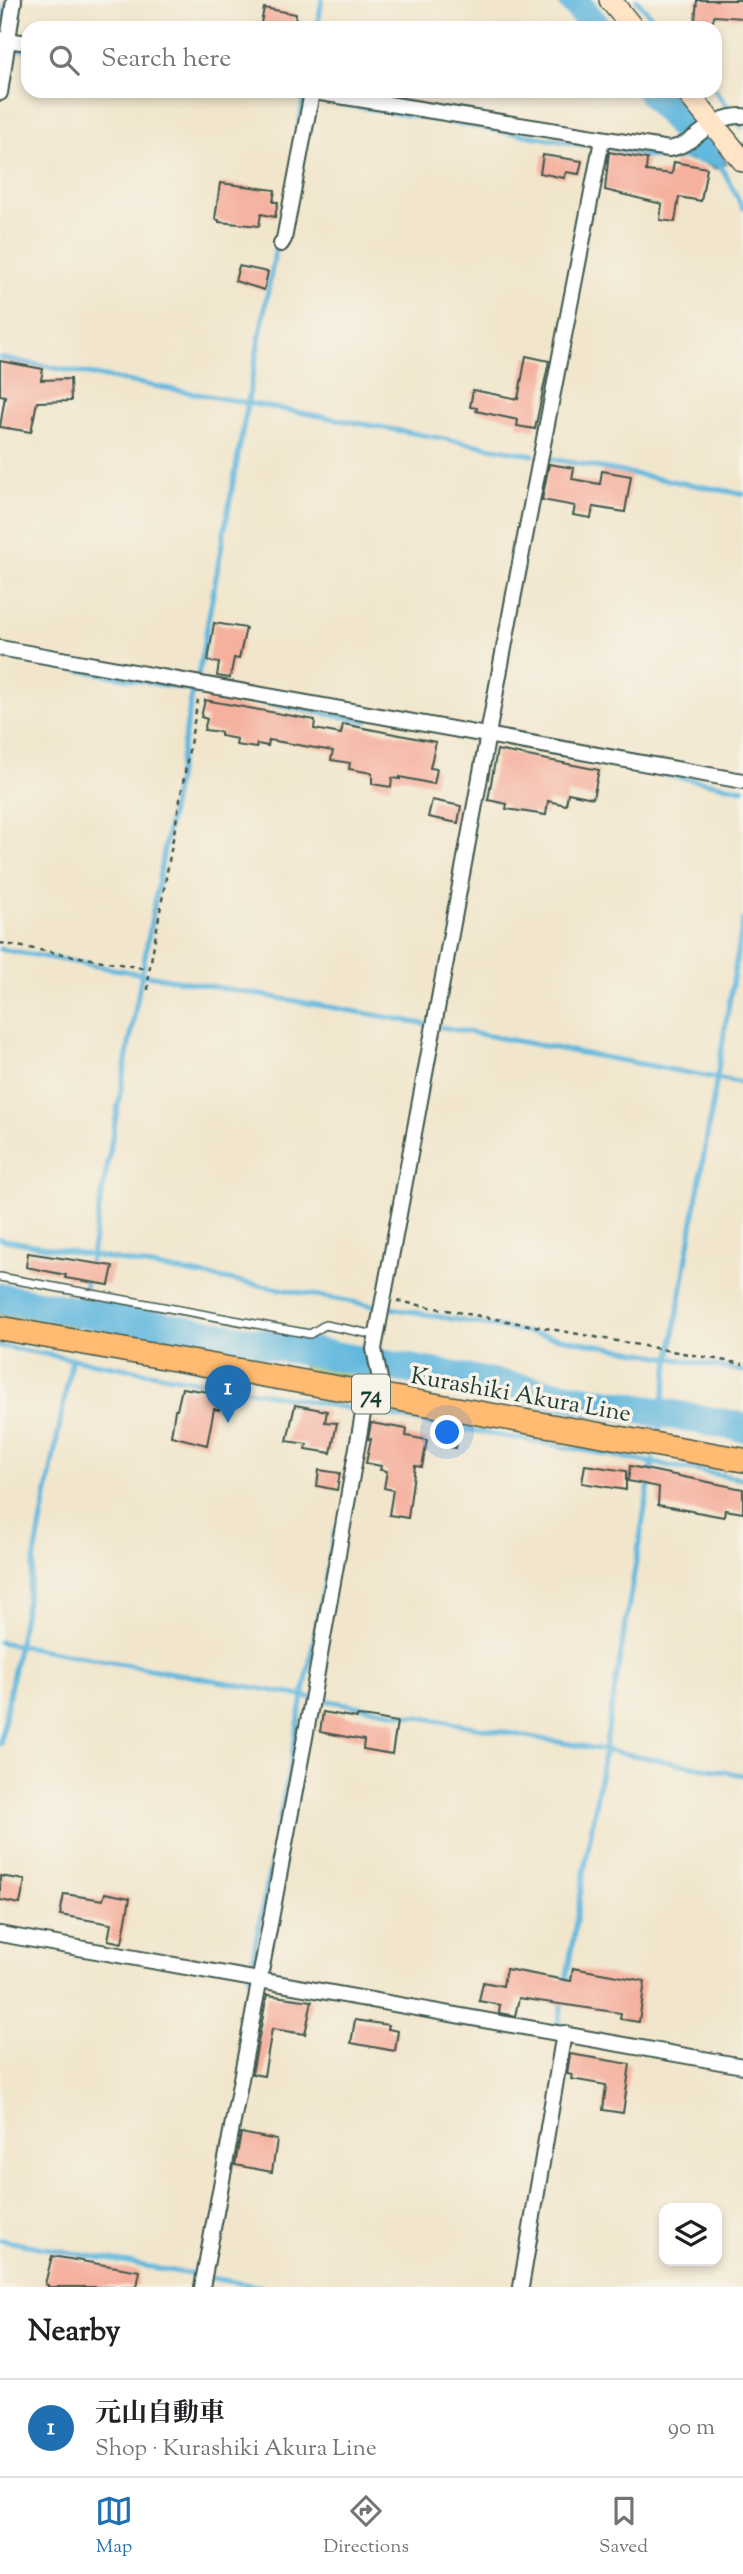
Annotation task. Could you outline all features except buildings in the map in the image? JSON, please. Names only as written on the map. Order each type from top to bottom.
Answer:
[{"type":"main road","name":"Kurashiki Akura Line","points":[[0,1328],[365,1407],[743,1460]]},
{"type":"street","points":[[0,93],[5,43],[14,0]]},
{"type":"street","points":[[610,0],[627,21]]},
{"type":"street","points":[[281,244],[309,98]]},
{"type":"street","points":[[330,98],[669,149],[687,143],[726,120]]},
{"type":"street","points":[[696,98],[726,120],[743,161]]},
{"type":"street","points":[[203,2280],[255,1982],[312,1696],[365,1407],[380,1378],[375,1355],[377,1335],[602,139]]},
{"type":"street","points":[[0,648],[743,781]]},
{"type":"street","points":[[0,1934],[255,1982],[743,2066]]},
{"type":"street","points":[[521,2287],[561,2036]]},
{"type":"lane","points":[[0,1277],[310,1334],[325,1325],[377,1335]]},
{"type":"path","points":[[148,990],[146,970],[199,694]]},
{"type":"path","points":[[0,943],[146,970]]},
{"type":"path","points":[[384,1299],[743,1364]]},
{"type":"green space","points":[[1,1305],[77,1317],[75,1329],[0,1316]]},
{"type":"green space","points":[[305,1357],[344,1363],[365,1371],[352,1379],[303,1371]]},
{"type":"water","points":[[704,137],[712,138],[727,163],[716,169],[703,162],[687,160],[693,147]]},
{"type":"waterway","points":[[1,32],[7,0]]},
{"type":"waterway","points":[[318,21],[322,0]]},
{"type":"waterway","points":[[573,0],[591,21]]},
{"type":"waterway","points":[[637,0],[655,21]]},
{"type":"waterway","points":[[10,48],[21,50]]},
{"type":"waterway","points":[[299,125],[304,98]]},
{"type":"waterway","points":[[305,98],[585,145]]},
{"type":"waterway","points":[[657,98],[702,149],[706,146]]},
{"type":"waterway","points":[[721,98],[742,127]]},
{"type":"waterway","points":[[608,147],[663,158],[694,155]]},
{"type":"waterway","points":[[718,161],[743,208]]},
{"type":"waterway","points":[[198,676],[277,241]]},
{"type":"waterway","points":[[0,358],[533,455]]},
{"type":"waterway","points":[[547,458],[743,494]]},
{"type":"waterway","points":[[0,656],[367,721]]},
{"type":"waterway","points":[[78,1327],[193,690]]},
{"type":"waterway","points":[[580,759],[743,789]]},
{"type":"waterway","points":[[661,1413],[743,920]]},
{"type":"waterway","points":[[0,949],[426,1024]]},
{"type":"waterway","points":[[441,1027],[743,1083]]},
{"type":"waterway","points":[[0,1239],[375,1306]]},
{"type":"waterway","points":[[0,1298],[743,1427]]},
{"type":"waterway","points":[[391,1308],[743,1371]]},
{"type":"waterway","points":[[0,1346],[743,1479]]},
{"type":"waterway","points":[[0,1744],[72,1358]]},
{"type":"waterway","points":[[659,1433],[663,1413]]},
{"type":"waterway","points":[[565,1987],[653,1460]]},
{"type":"waterway","points":[[249,1978],[335,1531]]},
{"type":"waterway","points":[[0,1642],[743,1775]]},
{"type":"waterway","points":[[557,2032],[563,2000]]},
{"type":"waterway","points":[[0,2240],[262,2287]]},
{"type":"place","name":"元山自動車","points":[[228,1423]]}]
